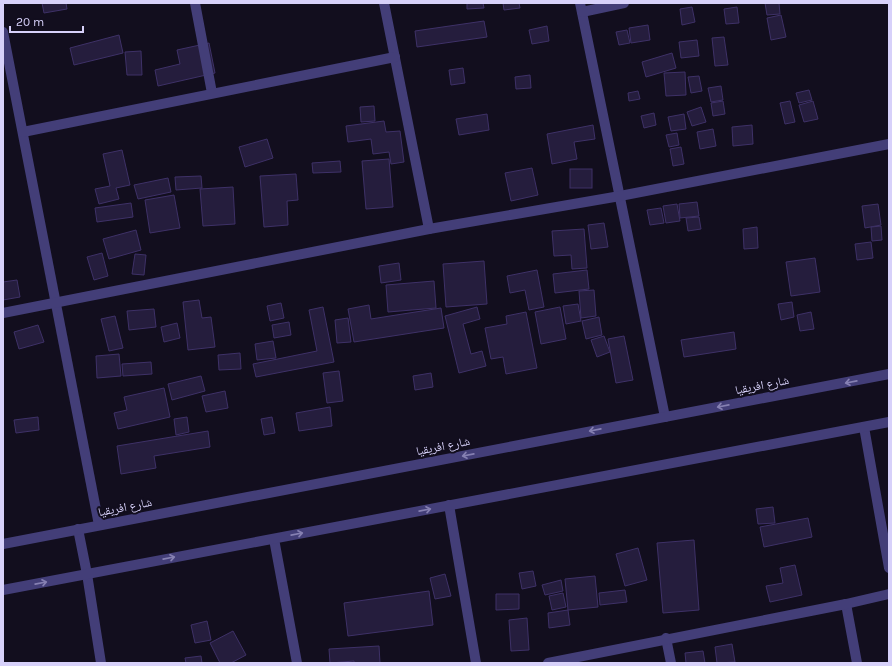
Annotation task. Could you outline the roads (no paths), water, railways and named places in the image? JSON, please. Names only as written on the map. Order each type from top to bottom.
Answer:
[{"type":"street","points":[[195,3],[212,93]]},
{"type":"street","points":[[384,3],[429,229]]},
{"type":"street","points":[[624,3],[581,8],[665,417]]},
{"type":"street","points":[[3,32],[99,525]]},
{"type":"street","points":[[23,132],[395,57]]},
{"type":"street","points":[[3,313],[429,229],[620,196],[889,144]]},
{"type":"street","name":"شارع افريقيا","points":[[3,544],[889,374]]},
{"type":"street","points":[[3,590],[889,422]]},
{"type":"street","points":[[864,427],[889,568]]},
{"type":"street","points":[[449,505],[476,663]]},
{"type":"street","points":[[78,529],[87,574],[101,663]]},
{"type":"street","points":[[274,539],[297,663]]},
{"type":"street","points":[[548,663],[666,638],[846,604],[889,594]]},
{"type":"street","points":[[846,604],[857,663]]},
{"type":"street","points":[[666,638],[671,663]]}]
